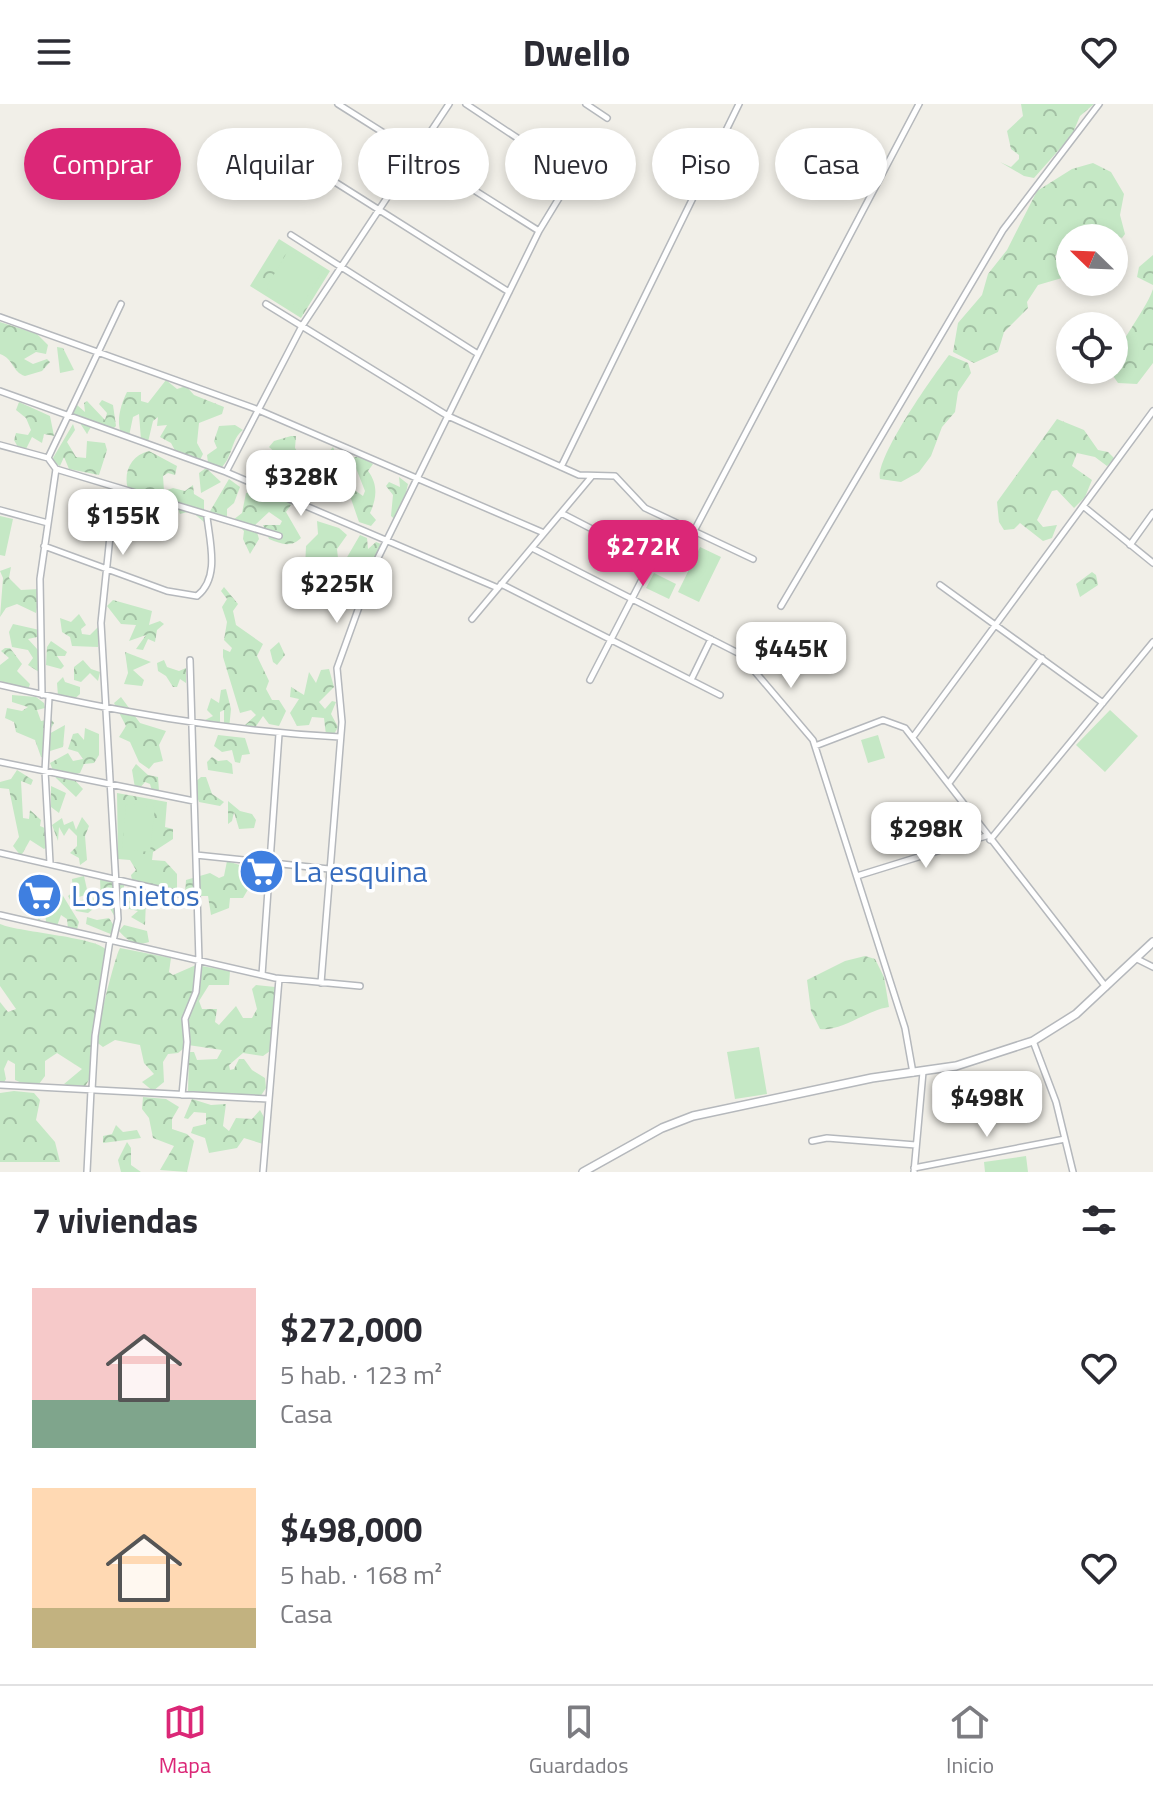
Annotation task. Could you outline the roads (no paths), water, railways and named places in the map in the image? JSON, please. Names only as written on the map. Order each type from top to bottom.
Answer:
[{"type":"street","points":[[338,104],[376,128]]},
{"type":"street","points":[[433,128],[449,104]]},
{"type":"street","points":[[321,983],[340,737],[341,709],[336,682],[339,658],[388,538],[417,478],[539,231],[573,175],[466,104]]},
{"type":"street","points":[[586,104],[607,118]]},
{"type":"street","points":[[561,467],[739,104]]},
{"type":"street","points":[[694,531],[919,104]]},
{"type":"street","points":[[781,606],[1003,230],[1099,104]]},
{"type":"street","points":[[342,187],[509,292]]},
{"type":"street","points":[[489,199],[539,231]]},
{"type":"street","points":[[226,472],[256,409],[302,326],[385,200]]},
{"type":"street","points":[[291,235],[478,354]]},
{"type":"street","points":[[48,458],[121,304]]},
{"type":"street","points":[[266,304],[448,416],[583,476],[615,476],[645,508],[753,559]]},
{"type":"street","points":[[0,317],[256,409],[544,533]]},
{"type":"street","points":[[0,391],[226,472],[388,538],[500,586],[720,695]]},
{"type":"street","points":[[913,737],[1153,411]]},
{"type":"street","points":[[0,445],[48,458],[56,469],[207,517],[279,536]]},
{"type":"street","points":[[50,863],[40,579],[56,469]]},
{"type":"street","points":[[472,619],[593,475]]},
{"type":"street","points":[[87,1172],[95,1036],[118,919],[101,623],[115,488]]},
{"type":"street","points":[[1083,506],[1153,563]]},
{"type":"street","points":[[0,510],[48,523]]},
{"type":"street","points":[[561,513],[652,560],[590,680]]},
{"type":"street","points":[[1130,545],[1153,513]]},
{"type":"street","points":[[44,546],[106,572],[167,591],[197,596],[203,592],[213,565],[207,517]]},
{"type":"street","points":[[532,548],[746,659],[815,746],[905,1028],[913,1073]]},
{"type":"street","points":[[940,585],[1103,703]]},
{"type":"street","points":[[691,680],[711,639]]},
{"type":"street","points":[[857,876],[988,838],[1153,642]]},
{"type":"street","points":[[949,783],[1042,658]]},
{"type":"street","points":[[182,1095],[187,1042],[185,1019],[196,992],[199,961],[190,660]]},
{"type":"street","points":[[0,685],[106,710],[192,725],[340,737]]},
{"type":"street","points":[[815,746],[883,720],[900,725],[913,737],[988,838],[1107,987]]},
{"type":"street","points":[[262,975],[279,734]]},
{"type":"street","points":[[0,762],[194,801]]},
{"type":"street","points":[[0,853],[115,876],[197,898]]},
{"type":"street","points":[[196,855],[329,869]]},
{"type":"street","points":[[0,915],[279,979],[360,986]]},
{"type":"street","points":[[583,1172],[662,1128],[693,1116],[872,1078],[981,1060],[1033,1041],[1067,1022],[1153,942]]},
{"type":"street","points":[[1137,959],[1153,967]]},
{"type":"street","points":[[263,1172],[279,979]]},
{"type":"street","points":[[1033,1041],[1056,1102],[1073,1172]]},
{"type":"street","points":[[923,1072],[914,1170],[1065,1139]]},
{"type":"street","points":[[0,1085],[268,1099]]},
{"type":"street","points":[[812,1141],[827,1138],[916,1145]]},
{"type":"place","name":"La esquina","points":[[262,871]]},
{"type":"place","name":"Los nietos","points":[[40,895]]}]
